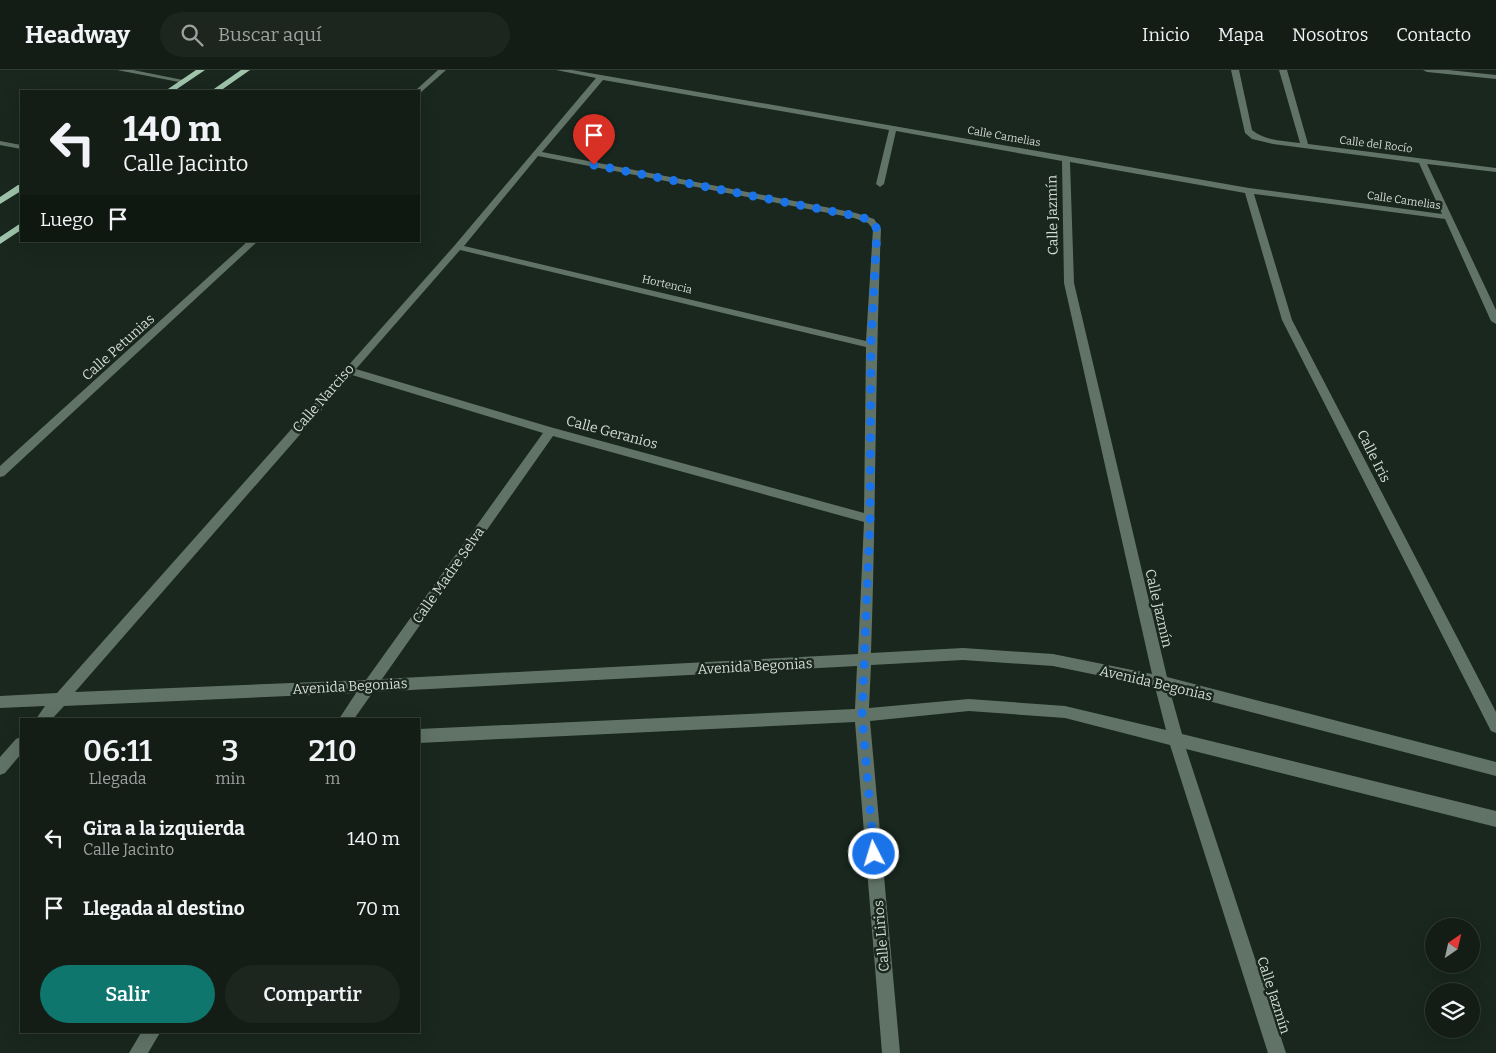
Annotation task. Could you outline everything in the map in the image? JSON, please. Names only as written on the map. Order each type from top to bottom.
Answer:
[{"type":"main road","points":[[170,90],[201,70]]},
{"type":"main road","points":[[217,90],[246,70]]},
{"type":"main road","points":[[0,201],[20,188]]},
{"type":"main road","points":[[0,241],[20,227]]},
{"type":"street","points":[[121,70],[184,81]]},
{"type":"street","points":[[420,91],[442,70]]},
{"type":"street","name":"Calle Camelias","points":[[560,70],[1249,191],[1446,217]]},
{"type":"street","name":"Calle del Rocío","points":[[1236,70],[1248,131],[1255,137],[1305,147],[1496,170]]},
{"type":"street","points":[[1283,70],[1305,147]]},
{"type":"street","points":[[1427,70],[1496,77]]},
{"type":"street","name":"Calle Narciso","points":[[44,718],[347,370],[458,247],[602,77]]},
{"type":"street","points":[[880,184],[892,128]]},
{"type":"street","points":[[0,142],[20,147]]},
{"type":"street","name":"Calle Lirios","points":[[538,154],[871,220],[877,229],[871,345],[870,519],[862,716],[891,1053]]},
{"type":"street","name":"Calle Jazmín","points":[[1066,159],[1069,283],[1161,682],[1176,740],[1277,1053]]},
{"type":"street","points":[[1422,161],[1446,217],[1496,321]]},
{"type":"street","name":"Calle Iris","points":[[1249,191],[1287,320],[1496,726]]},
{"type":"street","name":"Calle Petunias","points":[[0,473],[253,242]]},
{"type":"street","name":"Hortencia","points":[[458,247],[871,345]]},
{"type":"street","name":"Calle Geranios","points":[[347,370],[550,431],[870,519]]},
{"type":"street","name":"Calle Madre Selva","points":[[347,718],[550,431]]},
{"type":"street","name":"Avenida Begonias","points":[[0,702],[369,686],[963,654],[1043,659],[1161,682],[1496,769]]},
{"type":"street","points":[[420,736],[862,716],[969,705],[1065,712],[1496,819]]},
{"type":"street","points":[[0,751],[19,748]]},
{"type":"street","points":[[0,768],[19,748]]},
{"type":"street","points":[[138,1053],[151,1033]]},
{"type":"route","points":[[594,165],[856,216],[871,220],[877,229],[871,345],[870,519],[862,716],[874,854]]}]
